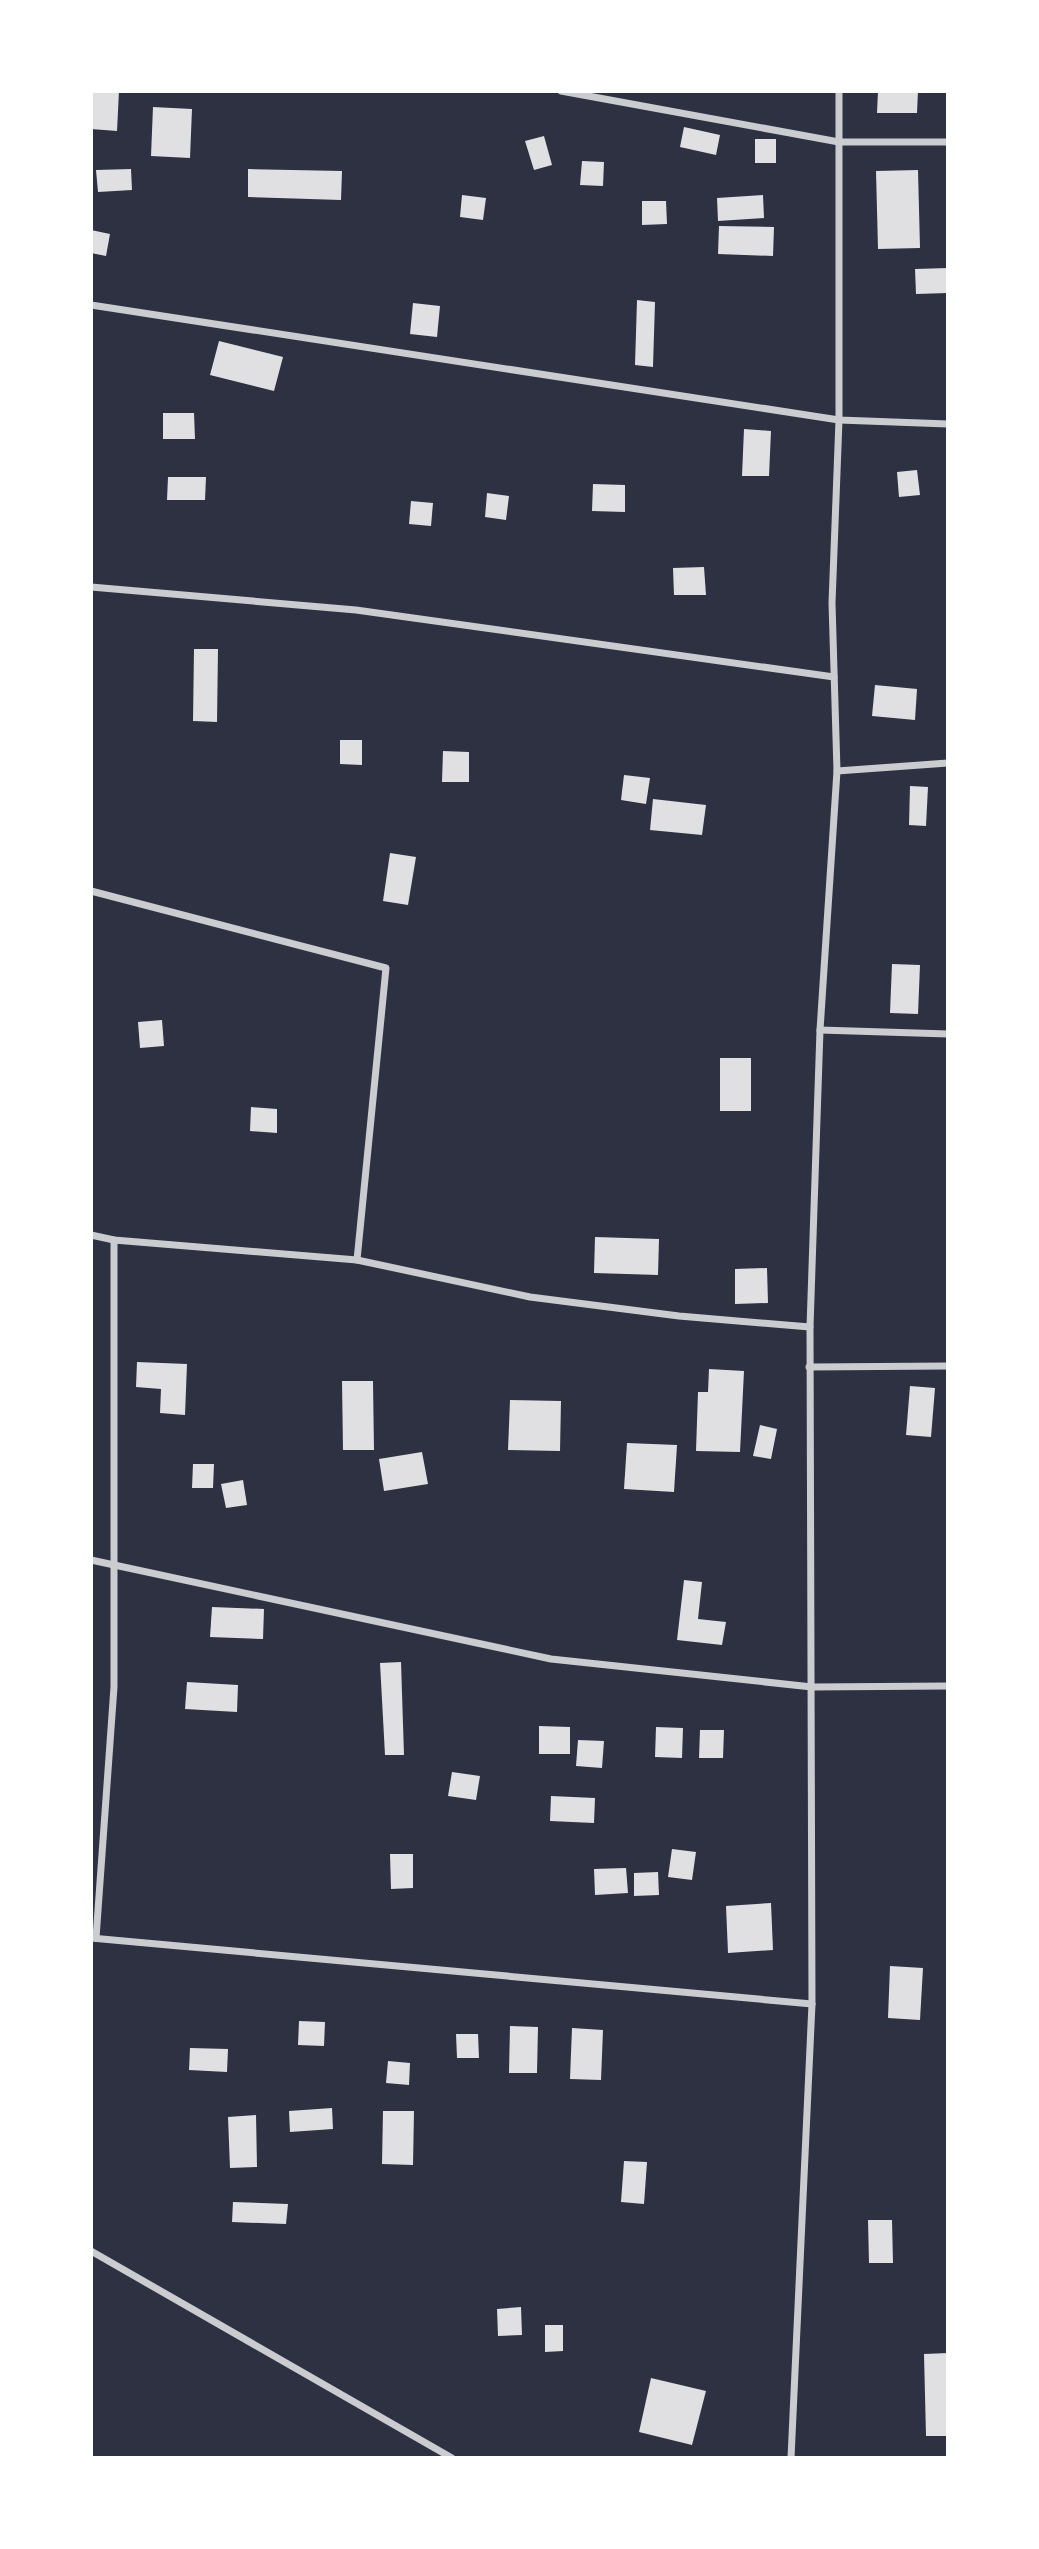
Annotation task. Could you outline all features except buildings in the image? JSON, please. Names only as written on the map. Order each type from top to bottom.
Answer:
[{"type":"street","points":[[561,91],[839,142],[948,142]]},
{"type":"street","points":[[791,2458],[812,2004],[813,1687],[809,1367],[820,1030],[837,771],[832,603],[839,420],[839,91]]},
{"type":"street","points":[[91,305],[839,420],[948,424]]},
{"type":"street","points":[[91,587],[356,610],[834,677]]},
{"type":"street","points":[[837,771],[948,763]]},
{"type":"street","points":[[91,891],[386,968],[357,1260]]},
{"type":"street","points":[[820,1030],[948,1034]]},
{"type":"street","points":[[91,1235],[114,1240],[357,1260],[530,1297],[678,1316],[810,1327]]},
{"type":"street","points":[[114,1240],[114,1686],[94,1938],[812,2004]]},
{"type":"street","points":[[809,1367],[948,1366]]},
{"type":"street","points":[[91,1560],[551,1659],[813,1687],[948,1686]]},
{"type":"street","points":[[91,2251],[452,2458]]}]
